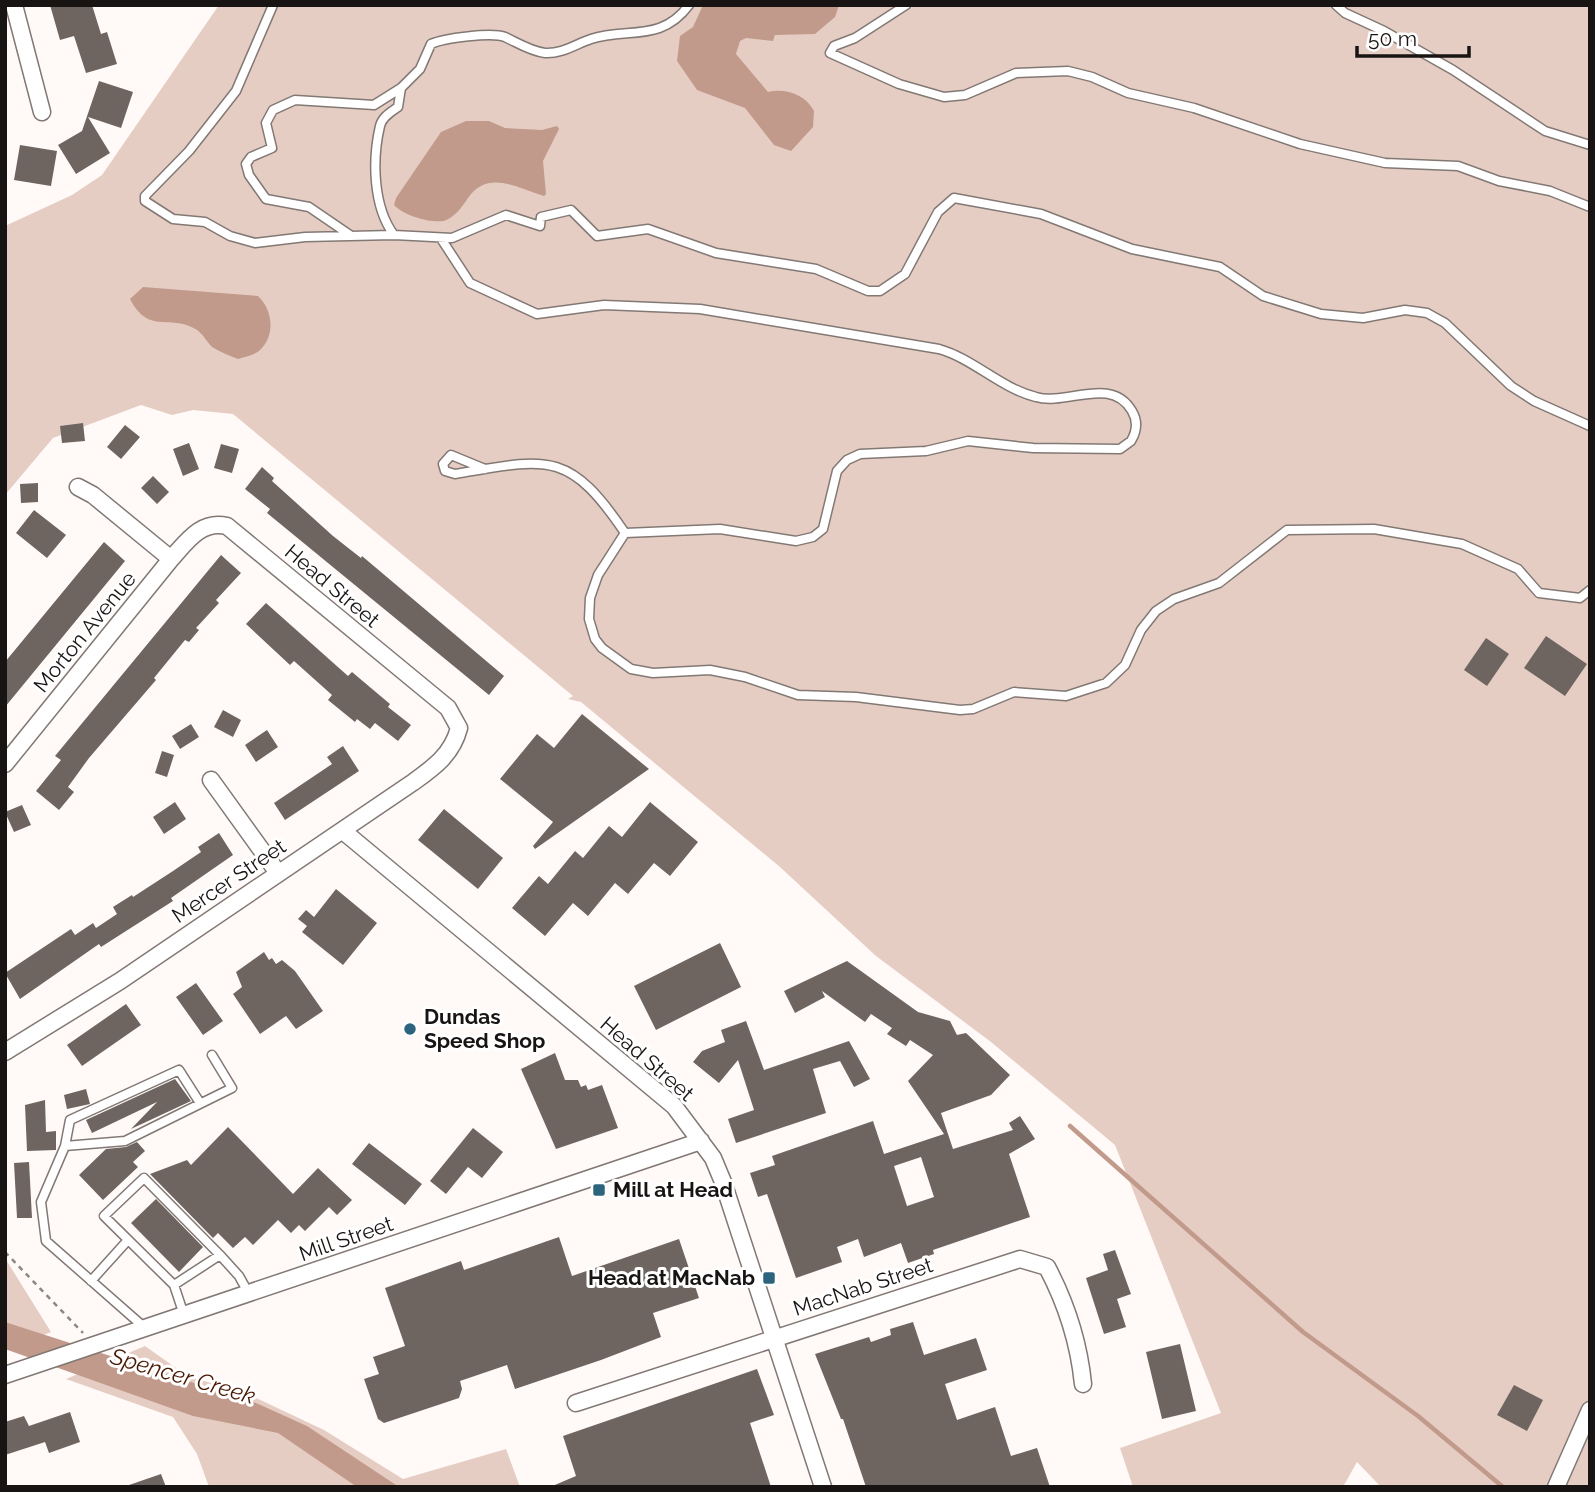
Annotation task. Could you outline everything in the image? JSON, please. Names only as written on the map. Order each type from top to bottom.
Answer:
[{"type":"street","points":[[13,5],[42,112]]},
{"type":"street","points":[[78,486],[93,495],[171,559]]},
{"type":"street","name":"Head Street","points":[[171,559],[201,528],[214,523],[227,526],[448,708],[459,728]]},
{"type":"street","name":"Morton Avenue","points":[[5,764],[171,559]]},
{"type":"street","name":"Mercer Street","points":[[5,1052],[120,981],[439,764],[455,745],[459,728]]},
{"type":"street","points":[[211,780],[278,873]]},
{"type":"street","name":"Head Street","points":[[343,831],[674,1106],[701,1141],[713,1158],[723,1182],[823,1487]]},
{"type":"street","name":"Mill Street","points":[[8,1374],[701,1141]]},
{"type":"street","name":"MacNab Street","points":[[576,1403],[1002,1262],[1020,1259],[1034,1261],[1046,1267],[1054,1280],[1077,1343],[1083,1384]]},
{"type":"street","points":[[1556,1487],[1590,1410]]},
{"type":"lane","points":[[273,5],[236,91],[189,151],[145,196],[145,201],[173,219],[205,222],[230,236],[255,243],[350,235],[394,235],[442,240],[506,215],[540,226],[541,217],[554,212],[570,211],[597,236],[649,229],[716,253],[816,269],[874,292],[888,288],[905,274],[942,207],[954,198],[969,199],[1055,218],[1144,253],[1220,267],[1263,296],[1321,314],[1342,318],[1405,310],[1427,313],[1445,323],[1511,386],[1534,401],[1590,426]]},
{"type":"lane","points":[[350,235],[309,207],[266,199],[249,174],[246,164],[251,157],[272,148],[266,122],[279,106],[309,99],[373,106],[401,88],[420,69],[431,44],[440,40],[459,36],[503,36],[522,46],[550,53],[593,38],[650,32],[665,26],[689,5]]},
{"type":"lane","points":[[906,5],[855,38],[834,46],[830,53],[899,84],[944,97],[965,94],[1028,71],[1079,73],[1128,93],[1194,108],[1300,144],[1385,163],[1458,166],[1499,181],[1550,191],[1590,207]]},
{"type":"lane","points":[[1336,5],[1345,13],[1384,31],[1453,70],[1545,131],[1590,145]]},
{"type":"lane","points":[[394,235],[377,201],[376,153],[379,127],[384,118],[398,107],[401,88]]},
{"type":"lane","points":[[442,240],[470,283],[537,314],[604,305],[700,309],[933,348],[967,359],[997,379],[1036,397],[1112,394],[1126,403],[1135,419],[1134,437],[1121,449],[1056,450],[968,441],[926,451],[869,452],[853,456],[842,464],[834,479],[823,529],[805,540],[720,529],[625,533],[598,575],[590,598],[589,619],[595,639],[602,648],[631,669],[653,673],[710,670],[745,677],[798,695],[856,697],[960,710],[973,709],[1014,692],[1066,696],[1106,683],[1125,665],[1141,630],[1156,611],[1174,599],[1219,583],[1287,530],[1374,529],[1447,540],[1478,550],[1518,569],[1539,593],[1580,598],[1590,590]]},
{"type":"lane","points":[[485,469],[537,463],[558,466],[595,490],[625,533]]},
{"type":"lane","points":[[614,516],[620,534],[617,543]]},
{"type":"lane","points":[[65,1146],[125,1140],[232,1088],[212,1055]]},
{"type":"lane","points":[[145,1328],[46,1241],[41,1202],[65,1146],[70,1120],[180,1070],[200,1103]]},
{"type":"lane","points":[[184,1315],[174,1285],[104,1216],[144,1178],[220,1255],[239,1276],[249,1294]]},
{"type":"lane","points":[[91,1281],[128,1240]]},
{"type":"lane","points":[[174,1285],[220,1255]]},
{"type":"path","points":[[5,1252],[95,1345]]},
{"type":"shaded area","points":[[219,5],[1590,5],[1590,1487],[1381,1487],[1357,1462],[1343,1487],[1133,1487],[1120,1448],[1221,1413],[1115,1145],[991,1042],[876,956],[780,867],[581,702],[568,699],[573,696],[233,414],[193,410],[172,415],[141,405],[53,438],[5,495],[5,226],[72,195],[102,175]]},
{"type":"shaded area","points":[[703,5],[839,5],[835,17],[815,34],[775,35],[773,41],[746,38],[740,41],[736,54],[768,92],[781,91],[800,96],[814,111],[813,127],[791,151],[774,145],[745,108],[697,90],[677,61],[680,36],[693,27]]},
{"type":"shaded area","points":[[466,121],[489,121],[505,128],[542,130],[557,126],[559,129],[543,161],[546,194],[544,196],[503,183],[485,184],[476,189],[452,217],[444,221],[418,218],[398,209],[394,205],[396,198],[441,132]]},
{"type":"shaded area","points":[[143,287],[258,296],[267,308],[269,316],[268,338],[257,352],[238,359],[232,357],[212,347],[199,332],[187,325],[153,321],[145,317],[130,299]]},
{"type":"shaded area","points":[[5,1258],[51,1332],[5,1351]]},
{"type":"shaded area","points":[[5,1322],[256,1403],[307,1426],[399,1487],[357,1487],[278,1433],[193,1416],[5,1349]]},
{"type":"shaded area","points":[[145,1346],[186,1375],[254,1397],[324,1430],[403,1479],[506,1449],[520,1487],[209,1487],[197,1454],[173,1417],[66,1379]]},
{"type":"building","points":[[50,5],[92,5],[101,34],[107,32],[117,64],[86,73],[74,36],[60,40]]},
{"type":"building","points":[[99,81],[133,92],[121,128],[88,117],[110,153],[76,174],[58,145],[82,131]]},
{"type":"building","points":[[20,145],[57,151],[51,186],[14,180]]},
{"type":"building","points":[[83,423],[85,441],[62,443],[60,426]]},
{"type":"building","points":[[125,425],[140,437],[121,459],[107,447]]},
{"type":"building","points":[[189,443],[199,469],[183,476],[173,449]]},
{"type":"building","points":[[221,444],[239,449],[232,473],[214,468]]},
{"type":"building","points":[[262,467],[274,478],[272,481],[333,536],[361,558],[362,556],[504,676],[489,695],[267,513],[270,509],[245,489]]},
{"type":"building","points":[[153,476],[169,492],[157,504],[141,488]]},
{"type":"building","points":[[38,483],[38,502],[21,503],[20,484]]},
{"type":"building","points":[[34,510],[66,535],[47,558],[16,533]]},
{"type":"building","points":[[104,542],[125,561],[5,707],[5,662]]},
{"type":"building","points":[[221,555],[241,573],[216,600],[219,603],[196,628],[199,630],[189,642],[185,640],[154,678],[156,680],[89,758],[68,787],[74,792],[59,810],[36,791],[61,760],[55,756]]},
{"type":"building","points":[[266,603],[348,676],[352,672],[411,725],[398,741],[375,723],[370,729],[357,719],[355,722],[328,700],[332,695],[294,661],[290,665],[246,624]]},
{"type":"building","points":[[1546,636],[1587,664],[1565,696],[1524,668]]},
{"type":"building","points":[[1486,638],[1509,654],[1487,686],[1464,670]]},
{"type":"building","points":[[223,710],[241,720],[233,737],[214,727]]},
{"type":"building","points":[[582,714],[649,769],[535,849],[533,846],[553,822],[500,779],[537,734],[554,748]]},
{"type":"building","points":[[191,724],[199,737],[180,749],[172,736]]},
{"type":"building","points":[[267,730],[278,747],[256,762],[245,745]]},
{"type":"building","points":[[343,746],[359,771],[285,820],[274,803],[332,764],[327,757]]},
{"type":"building","points":[[162,751],[174,755],[167,777],[155,773]]},
{"type":"building","points":[[175,802],[186,819],[164,834],[153,817]]},
{"type":"building","points":[[650,802],[698,842],[670,876],[654,863],[628,894],[615,883],[588,916],[573,903],[545,936],[512,908],[539,876],[548,884],[575,851],[583,858],[609,826],[622,837]]},
{"type":"building","points":[[22,805],[31,825],[14,832],[5,812]]},
{"type":"building","points":[[444,809],[503,858],[478,889],[418,840]]},
{"type":"building","points":[[219,833],[233,855],[171,898],[173,901],[101,947],[99,944],[20,999],[5,973],[71,929],[75,935],[93,923],[96,928],[117,914],[113,907],[132,895],[133,897],[201,852],[198,847]]},
{"type":"building","points":[[336,889],[377,923],[343,965],[302,932],[307,926],[298,919],[306,910],[314,917]]},
{"type":"building","points":[[720,943],[741,987],[656,1030],[634,986]]},
{"type":"building","points":[[264,952],[269,960],[272,958],[276,964],[282,960],[295,971],[323,1011],[296,1029],[286,1016],[260,1034],[233,994],[242,987],[236,972]]},
{"type":"building","points":[[847,961],[918,1012],[950,1021],[957,1035],[966,1033],[1010,1075],[991,1095],[941,1113],[953,1149],[1013,1130],[1009,1123],[1020,1116],[1035,1139],[1009,1154],[1030,1217],[933,1250],[934,1254],[908,1263],[901,1243],[864,1257],[858,1239],[837,1247],[842,1262],[796,1278],[767,1194],[758,1197],[750,1173],[775,1165],[772,1156],[873,1121],[884,1154],[944,1134],[908,1081],[933,1055],[910,1040],[906,1046],[887,1034],[892,1028],[871,1014],[865,1022],[822,991],[825,997],[795,1013],[784,991]],"holes":[[[921,1157],[934,1197],[907,1206],[894,1166]]]},
{"type":"building","points":[[196,983],[223,1021],[203,1035],[176,997]]},
{"type":"building","points":[[126,1004],[141,1025],[82,1066],[67,1045]]},
{"type":"building","points":[[746,1021],[764,1070],[849,1041],[870,1079],[854,1087],[840,1061],[813,1069],[826,1113],[736,1143],[728,1119],[754,1110],[738,1060],[719,1083],[693,1062],[702,1051],[725,1042],[721,1030]]},
{"type":"building","points":[[555,1053],[565,1080],[578,1080],[581,1087],[586,1085],[588,1090],[602,1085],[618,1128],[556,1149],[521,1069]]},
{"type":"building","points":[[175,1079],[191,1101],[131,1129],[157,1102],[92,1133],[86,1120]]},
{"type":"building","points":[[86,1089],[90,1104],[67,1109],[64,1095]]},
{"type":"building","points":[[45,1100],[46,1132],[56,1131],[56,1150],[27,1151],[25,1105]]},
{"type":"building","points":[[228,1127],[293,1194],[318,1168],[352,1200],[337,1215],[329,1207],[305,1231],[299,1225],[291,1233],[278,1220],[253,1245],[245,1237],[233,1248],[218,1233],[213,1238],[150,1174],[187,1160],[191,1165]]},
{"type":"building","points":[[473,1128],[503,1152],[482,1178],[468,1167],[446,1194],[430,1181]]},
{"type":"building","points":[[137,1142],[145,1151],[133,1162],[138,1167],[103,1200],[79,1175],[106,1149],[126,1147]]},
{"type":"building","points":[[369,1143],[422,1184],[405,1205],[352,1164]]},
{"type":"building","points":[[29,1162],[32,1218],[17,1218],[14,1163]]},
{"type":"building","points":[[156,1199],[203,1247],[179,1272],[131,1223]]},
{"type":"building","points":[[559,1237],[572,1276],[679,1239],[699,1298],[653,1313],[661,1337],[601,1360],[515,1389],[507,1365],[460,1381],[462,1389],[459,1398],[384,1423],[378,1419],[364,1379],[379,1374],[373,1357],[405,1346],[385,1288],[461,1261],[464,1270]]},
{"type":"building","points":[[1115,1250],[1131,1294],[1117,1299],[1126,1327],[1104,1334],[1086,1278],[1108,1270],[1103,1254]]},
{"type":"building","points":[[913,1322],[924,1355],[976,1338],[987,1370],[945,1384],[957,1420],[995,1407],[1011,1456],[1037,1448],[1050,1487],[866,1487],[843,1419],[815,1354],[869,1337],[871,1342],[891,1335],[890,1329]]},
{"type":"building","points":[[1180,1344],[1196,1411],[1162,1419],[1146,1352]]},
{"type":"building","points":[[757,1369],[774,1415],[750,1423],[771,1487],[550,1487],[576,1476],[563,1436]]},
{"type":"building","points":[[1514,1385],[1543,1400],[1527,1431],[1497,1415]]},
{"type":"building","points":[[70,1412],[80,1442],[49,1453],[45,1442],[5,1455],[5,1422],[24,1416],[29,1426]]},
{"type":"building","points":[[161,1474],[166,1487],[129,1485]]},
{"type":"waterway","points":[[1070,1126],[1303,1332],[1418,1416],[1503,1487]]},
{"type":"place","name":"Dundas Speed Shop","points":[[410,1029]]},
{"type":"place","name":"Mill at Head","points":[[599,1190]]},
{"type":"place","name":"Head at MacNab","points":[[769,1278]]},
{"type":"water label","name":"Spencer Creek","points":[[183,1376]]}]
